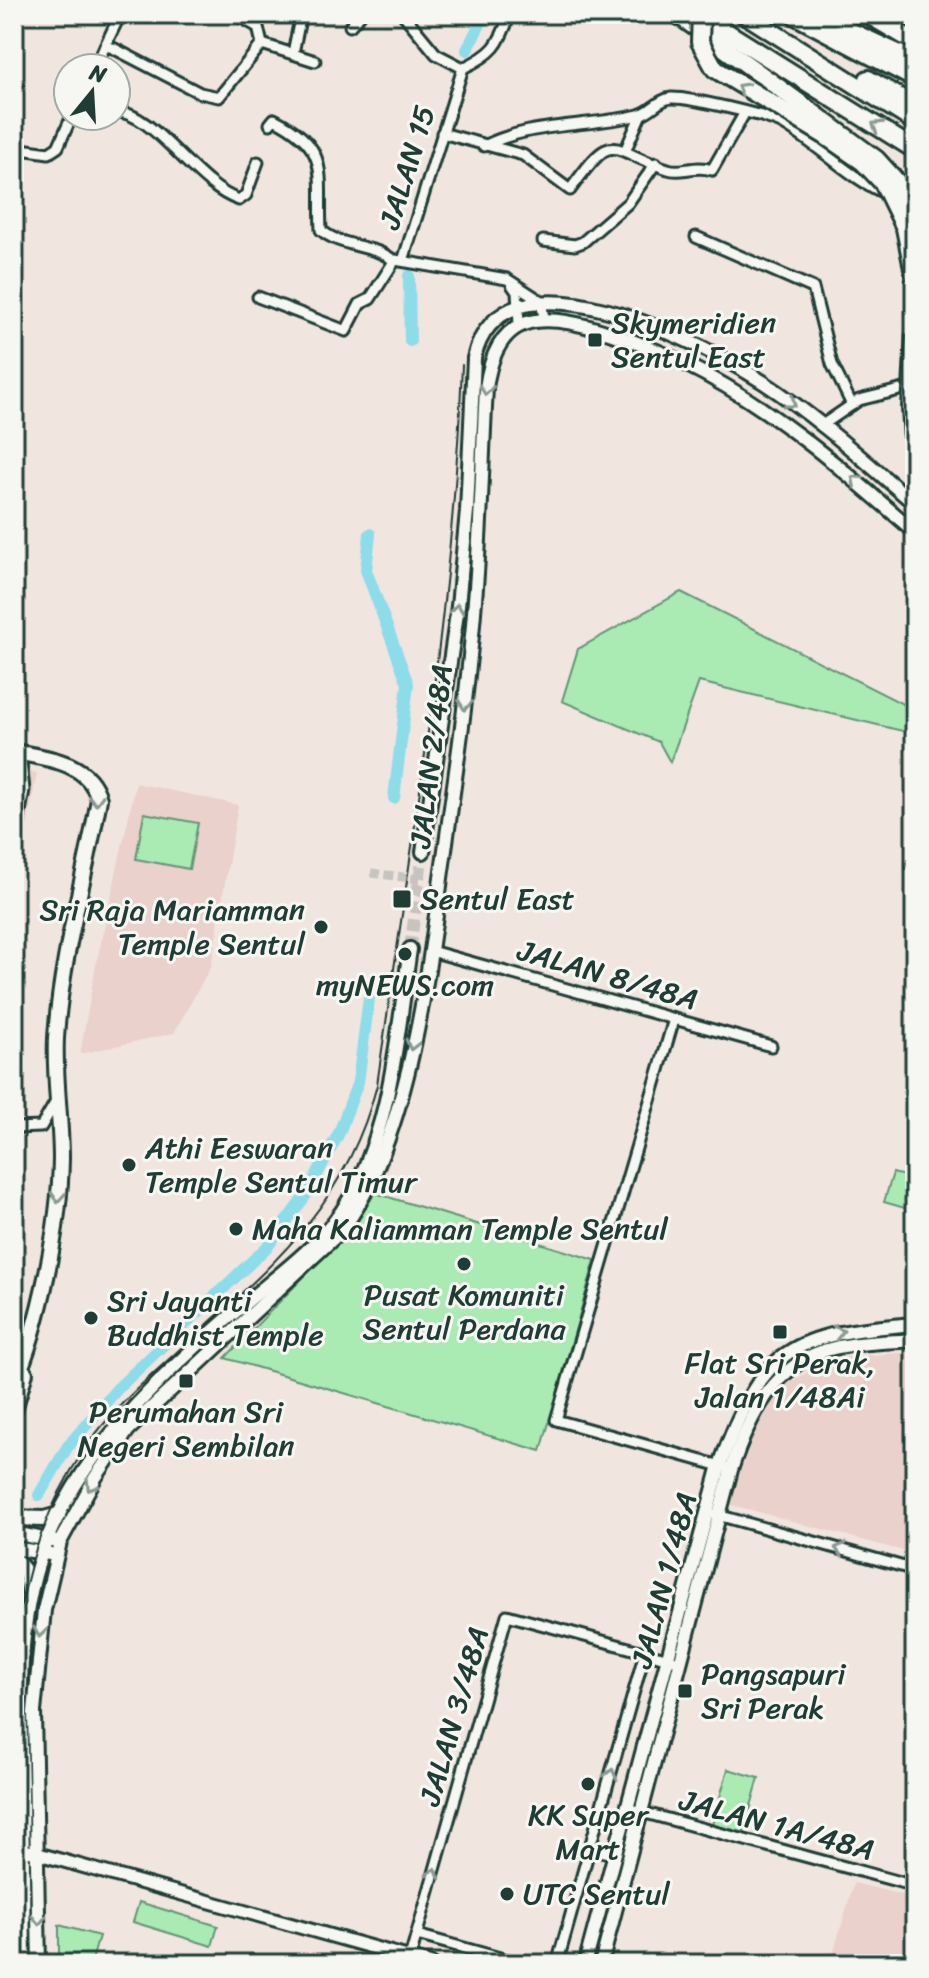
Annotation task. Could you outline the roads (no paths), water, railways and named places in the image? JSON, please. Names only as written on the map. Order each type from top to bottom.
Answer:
[{"type":"highway","points":[[677,14],[876,159],[896,181],[915,221]]},
{"type":"highway","points":[[700,14],[915,150]]},
{"type":"highway","points":[[700,14],[700,42],[715,69],[824,135],[863,162],[883,183],[905,228],[915,279]]},
{"type":"highway","points":[[745,14],[915,106]]},
{"type":"highway","points":[[792,14],[915,61]]},
{"type":"highway","points":[[812,14],[915,79]]},
{"type":"highway","points":[[867,14],[915,42]]},
{"type":"highway","points":[[835,64],[915,122]]},
{"type":"highway","points":[[915,334],[911,408],[915,471]]},
{"type":"main road","points":[[516,305],[541,301],[590,307],[630,319],[709,352],[766,384],[915,504]]},
{"type":"main road","name":"JALAN 2/48A","points":[[423,852],[458,606],[467,511],[474,358],[478,341],[506,310],[516,305]]},
{"type":"main road","points":[[519,324],[544,318],[633,340],[702,370],[754,400],[821,450],[915,532]]},
{"type":"main road","name":"JALAN 2/48A","points":[[50,1545],[128,1430],[341,1231],[363,1199],[391,1129],[431,951],[463,725],[475,601],[489,361],[505,334],[519,324]]},
{"type":"main road","points":[[14,1410],[23,1388],[58,1205],[60,1095],[56,1049],[61,986],[99,799],[95,783],[83,771],[17,753]]},
{"type":"main road","name":"JALAN 2/48A","points":[[24,1964],[21,1678],[30,1601],[58,1515],[96,1453],[141,1398],[308,1248],[341,1212],[366,1164],[379,1124],[397,1039],[410,949]]},
{"type":"main road","name":"JALAN 1/48A","points":[[601,1964],[740,1409],[759,1380],[794,1347],[829,1333],[915,1324]]},
{"type":"main road","name":"JALAN 1/48A","points":[[725,1468],[756,1408],[775,1384],[798,1363],[834,1348],[915,1340]]},
{"type":"main road","points":[[14,1384],[28,1353]]},
{"type":"main road","points":[[14,1518],[35,1520],[58,1515]]},
{"type":"main road","points":[[14,1533],[50,1545],[57,1556],[37,1657],[34,1712],[39,1964]]},
{"type":"main road","points":[[14,1548],[50,1545]]},
{"type":"main road","points":[[14,1557],[24,1569],[30,1601]]},
{"type":"main road","name":"JALAN 1/48A","points":[[585,1964],[627,1808],[676,1660]]},
{"type":"street","points":[[235,14],[258,27],[262,44]]},
{"type":"street","points":[[293,53],[301,14]]},
{"type":"street","points":[[350,26],[361,14]]},
{"type":"street","points":[[403,14],[436,54],[463,68],[489,55],[502,36],[510,14]]},
{"type":"street","points":[[885,15],[915,34]]},
{"type":"street","points":[[102,52],[118,19]]},
{"type":"street","points":[[262,44],[315,61]]},
{"type":"street","points":[[105,46],[200,93],[219,97],[262,44]]},
{"type":"street","name":"JALAN 15","points":[[258,297],[346,331],[355,312],[398,261],[463,68]]},
{"type":"street","points":[[484,146],[527,131],[641,114],[670,98],[707,102],[744,114],[765,115],[784,125],[857,180],[915,204]]},
{"type":"street","points":[[626,149],[641,114]]},
{"type":"street","points":[[442,133],[523,155],[570,190],[601,151],[626,149],[670,170],[697,165],[712,170],[744,114]]},
{"type":"street","points":[[132,116],[153,130],[221,195],[239,200],[246,195],[258,162]]},
{"type":"street","points":[[270,124],[274,119],[295,129],[318,157],[321,230],[328,236],[381,252],[398,261],[507,279],[541,301],[544,318]]},
{"type":"street","points":[[14,148],[49,153],[58,147],[66,132]]},
{"type":"street","points":[[543,241],[575,245],[583,242],[628,203],[656,163]]},
{"type":"street","points":[[696,237],[813,288],[832,364],[852,405]]},
{"type":"street","points":[[507,279],[517,292],[519,324]]},
{"type":"street","points":[[821,426],[852,405],[915,385]]},
{"type":"street","points":[[14,845],[19,789],[17,753]]},
{"type":"street","name":"JALAN 8/48A","points":[[431,951],[771,1046]]},
{"type":"street","points":[[674,1019],[556,1420],[725,1468]]},
{"type":"street","points":[[14,1128],[41,1127],[60,1095]]},
{"type":"street","points":[[714,1514],[915,1570]]},
{"type":"street","name":"JALAN 3/48A","points":[[410,1958],[507,1615],[676,1660]]},
{"type":"street","name":"JALAN 1/48A","points":[[557,1964],[645,1652]]},
{"type":"street","name":"JALAN 1A/48A","points":[[627,1808],[915,1886]]},
{"type":"street","points":[[590,1849],[615,1854]]},
{"type":"street","points":[[23,1850],[432,1964]]},
{"type":"street","points":[[417,1935],[490,1960],[522,1964]]},
{"type":"waterway","points":[[467,50],[485,14]]},
{"type":"waterway","points":[[409,276],[410,341]]},
{"type":"waterway","points":[[370,534],[366,570],[408,684],[394,798]]},
{"type":"waterway","points":[[39,1495],[68,1446],[118,1388],[267,1247],[306,1195],[339,1133],[358,1082],[371,983]]},
{"type":"tunnel","points":[[410,949],[423,852]]},
{"type":"tunnel","points":[[371,873],[420,879]]},
{"type":"tram line","points":[[14,1662],[21,1606],[35,1552],[56,1499],[84,1450],[133,1392],[235,1300],[294,1240],[343,1171],[362,1131],[377,1085],[429,726],[450,546],[462,365]]},
{"type":"place","name":"Skymeridien Sentul East","points":[[595,340]]},
{"type":"place","name":"Sentul East","points":[[402,899]]},
{"type":"place","name":"Sri Raja Mariamman Temple Sentul","points":[[321,927]]},
{"type":"place","name":"myNEWS.com","points":[[405,954]]},
{"type":"place","name":"Athi Eeswaran Temple Sentul Timur","points":[[129,1165]]},
{"type":"place","name":"Maha Kaliamman Temple Sentul","points":[[236,1229]]},
{"type":"place","name":"Pusat Komuniti Sentul Perdana","points":[[464,1264]]},
{"type":"place","name":"Sri Jayanti Buddhist Temple","points":[[91,1318]]},
{"type":"place","name":"Flat Sri Perak, Jalan 1/48Ai","points":[[780,1332]]},
{"type":"place","name":"Perumahan Sri Negeri Sembilan","points":[[186,1381]]},
{"type":"place","name":"Pangsapuri Sri Perak","points":[[685,1691]]},
{"type":"place","name":"KK Super Mart","points":[[588,1784]]},
{"type":"place","name":"UTC Sentul","points":[[507,1894]]}]
